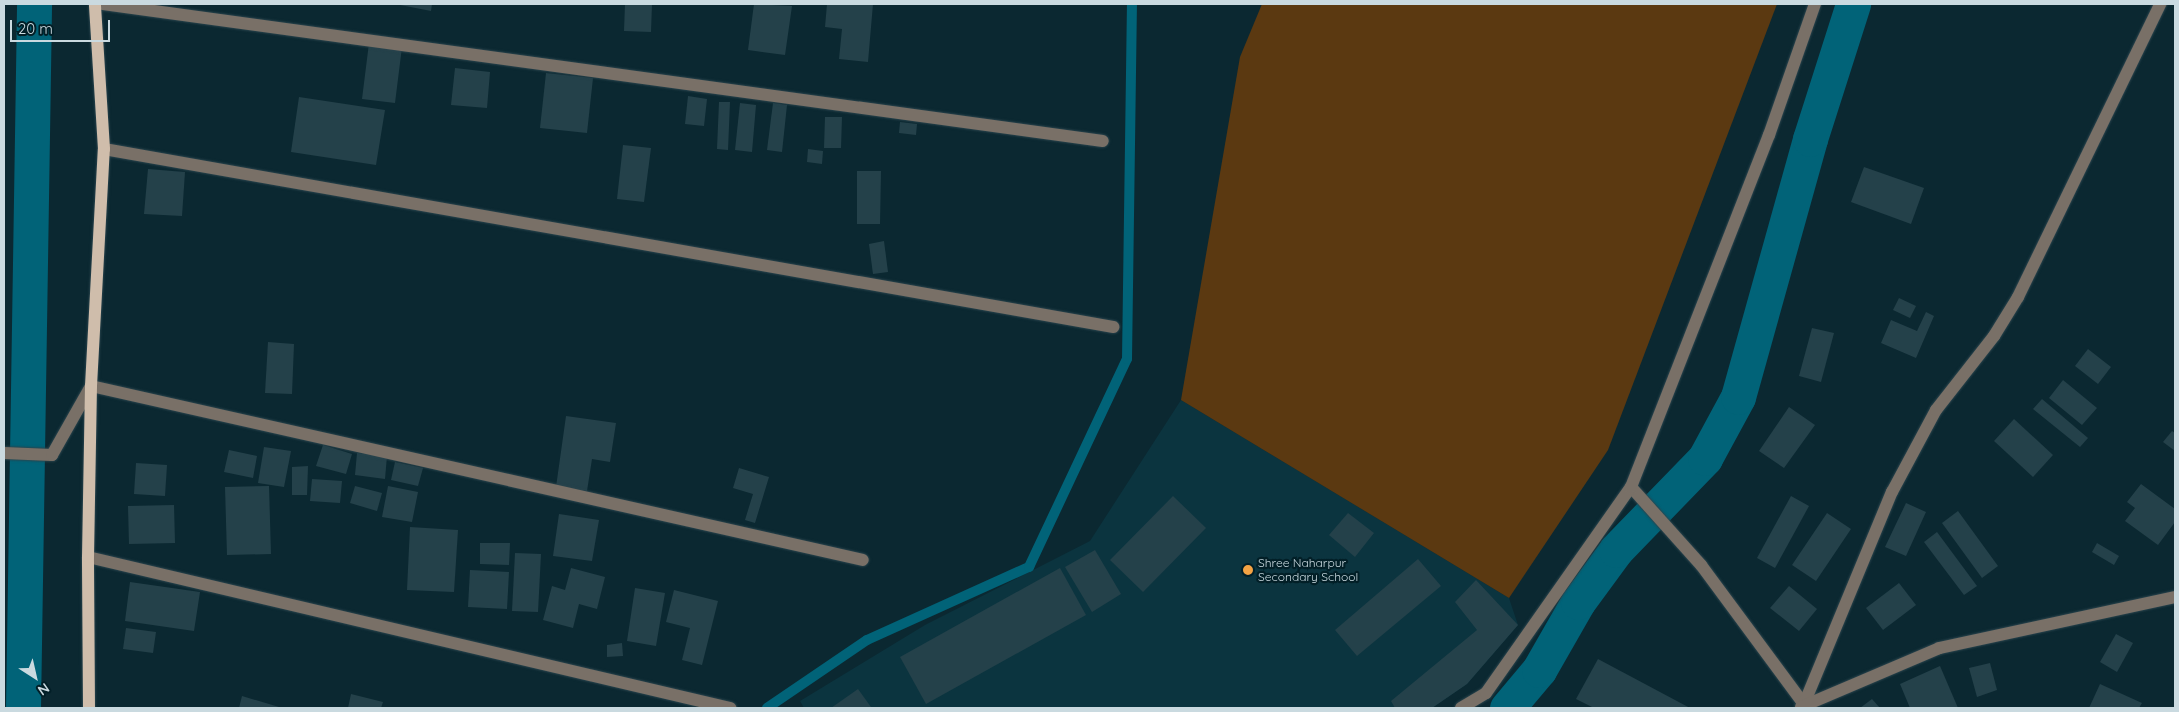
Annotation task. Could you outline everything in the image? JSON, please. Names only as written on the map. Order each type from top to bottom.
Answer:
[{"type":"main road","points":[[89,708],[88,556],[92,386],[104,149],[95,4]]},
{"type":"street","points":[[103,4],[1104,141]]},
{"type":"street","points":[[1461,708],[1486,693],[1632,488],[1769,136],[1816,4]]},
{"type":"street","points":[[1802,706],[1892,492],[1936,410],[1994,336],[2018,297],[2160,4]]},
{"type":"street","points":[[104,149],[1113,328]]},
{"type":"street","points":[[5,454],[52,455],[92,386],[863,560]]},
{"type":"street","points":[[1632,488],[1701,565],[1802,706]]},
{"type":"street","points":[[88,556],[730,708]]},
{"type":"street","points":[[1802,706],[1939,648],[2175,597]]},
{"type":"shaded area","points":[[1262,4],[1777,4],[1608,450],[1509,598],[1181,400],[1240,57]]},
{"type":"shaded area","name":"Shree Naharpur Secondary School","points":[[1181,400],[1509,598],[1518,625],[1467,684],[1432,708],[804,708],[800,701],[925,625],[1090,541]]},
{"type":"building","points":[[395,4],[432,4],[431,11]]},
{"type":"building","points":[[625,4],[652,4],[651,32],[624,31]]},
{"type":"building","points":[[754,4],[792,6],[785,55],[748,50]]},
{"type":"building","points":[[827,4],[873,4],[868,62],[839,59],[842,29],[825,27]]},
{"type":"building","points":[[369,43],[402,47],[395,103],[362,99]]},
{"type":"building","points":[[455,68],[490,72],[487,108],[451,105]]},
{"type":"building","points":[[546,73],[593,78],[587,133],[540,128]]},
{"type":"building","points":[[688,96],[707,99],[704,126],[685,124]]},
{"type":"building","points":[[299,97],[385,110],[376,165],[291,152]]},
{"type":"building","points":[[719,102],[730,102],[728,150],[717,149]]},
{"type":"building","points":[[740,103],[756,105],[752,152],[735,150]]},
{"type":"building","points":[[773,103],[787,105],[782,152],[767,150]]},
{"type":"building","points":[[825,117],[842,117],[841,148],[824,148]]},
{"type":"building","points":[[900,122],[917,124],[916,135],[899,133]]},
{"type":"building","points":[[623,145],[651,148],[644,202],[617,199]]},
{"type":"building","points":[[808,149],[823,151],[822,164],[807,162]]},
{"type":"building","points":[[1864,167],[1924,188],[1911,224],[1851,202]]},
{"type":"building","points":[[148,169],[185,172],[182,216],[144,214]]},
{"type":"building","points":[[857,171],[881,171],[880,224],[857,224]]},
{"type":"building","points":[[884,241],[888,272],[873,274],[869,244]]},
{"type":"building","points":[[1899,298],[1916,306],[1910,318],[1893,310]]},
{"type":"building","points":[[1926,312],[1934,316],[1916,358],[1881,343],[1891,320],[1917,331]]},
{"type":"building","points":[[1812,328],[1834,333],[1821,382],[1799,376]]},
{"type":"building","points":[[268,342],[294,344],[292,394],[265,393]]},
{"type":"building","points":[[2088,349],[2111,367],[2098,384],[2075,366]]},
{"type":"building","points":[[2063,380],[2097,408],[2082,425],[2049,398]]},
{"type":"building","points":[[2042,399],[2088,438],[2080,447],[2033,409]]},
{"type":"building","points":[[1789,407],[1815,425],[1784,468],[1759,451]]},
{"type":"building","points":[[566,416],[616,423],[610,462],[592,459],[587,491],[556,487]]},
{"type":"building","points":[[2014,419],[2053,455],[2033,477],[1994,441]]},
{"type":"building","points":[[2172,431],[2175,433],[2175,451],[2163,442]]},
{"type":"building","points":[[323,445],[352,454],[346,474],[316,466]]},
{"type":"building","points":[[264,447],[291,451],[284,487],[258,483]]},
{"type":"building","points":[[229,450],[257,456],[253,478],[224,472]]},
{"type":"building","points":[[357,453],[387,456],[385,479],[355,475]]},
{"type":"building","points":[[395,462],[423,468],[418,486],[391,480]]},
{"type":"building","points":[[136,463],[167,465],[165,496],[134,494]]},
{"type":"building","points":[[308,466],[307,495],[292,495],[292,467]]},
{"type":"building","points":[[739,468],[769,477],[755,523],[745,520],[753,494],[733,488]]},
{"type":"building","points":[[312,479],[342,481],[340,503],[310,501]]},
{"type":"building","points":[[2141,484],[2175,509],[2175,522],[2158,545],[2125,521],[2135,508],[2127,502]]},
{"type":"building","points":[[269,486],[271,554],[227,555],[225,487]]},
{"type":"building","points":[[355,486],[382,493],[377,511],[350,503]]},
{"type":"building","points":[[388,486],[418,492],[412,522],[382,517]]},
{"type":"building","points":[[1173,496],[1206,528],[1143,592],[1110,560]]},
{"type":"building","points":[[1791,496],[1809,506],[1775,568],[1757,558]]},
{"type":"building","points":[[1906,503],[1926,512],[1906,556],[1885,547]]},
{"type":"building","points":[[174,505],[175,543],[129,544],[128,506]]},
{"type":"building","points":[[1958,511],[1998,566],[1982,578],[1942,523]]},
{"type":"building","points":[[1348,513],[1374,533],[1355,557],[1329,535]]},
{"type":"building","points":[[1827,513],[1851,529],[1816,581],[1792,565]]},
{"type":"building","points":[[559,514],[599,520],[592,561],[553,556]]},
{"type":"building","points":[[410,527],[458,530],[454,592],[407,590]]},
{"type":"building","points":[[1937,532],[1977,586],[1964,595],[1924,542]]},
{"type":"building","points":[[480,543],[510,543],[509,565],[480,564]]},
{"type":"building","points":[[2097,543],[2119,556],[2114,565],[2092,552]]},
{"type":"building","points":[[1095,550],[1121,594],[1092,612],[1065,567]]},
{"type":"building","points":[[515,553],[541,554],[538,612],[512,611]]},
{"type":"building","points":[[1418,559],[1441,586],[1357,656],[1335,630]]},
{"type":"building","points":[[571,568],[605,577],[597,609],[579,604],[573,628],[543,620],[552,586],[565,590]]},
{"type":"building","points":[[1060,568],[1086,615],[926,704],[900,657]]},
{"type":"building","points":[[470,570],[509,572],[507,609],[468,607]]},
{"type":"building","points":[[1476,580],[1518,625],[1467,684],[1432,708],[1395,708],[1391,701],[1477,630],[1455,602]]},
{"type":"building","points":[[130,582],[200,592],[194,631],[125,621]]},
{"type":"building","points":[[1899,583],[1916,605],[1883,630],[1866,608]]},
{"type":"building","points":[[1789,586],[1817,609],[1799,631],[1770,608]]},
{"type":"building","points":[[635,588],[665,593],[656,646],[627,641]]},
{"type":"building","points":[[674,590],[718,601],[702,665],[682,660],[690,628],[666,622]]},
{"type":"building","points":[[126,628],[156,632],[153,653],[123,649]]},
{"type":"building","points":[[2116,634],[2133,643],[2117,672],[2100,662]]},
{"type":"building","points":[[622,643],[623,656],[607,657],[607,645]]},
{"type":"building","points":[[1598,659],[1690,708],[1594,708],[1576,699]]},
{"type":"building","points":[[1990,663],[1997,690],[1977,697],[1969,668]]},
{"type":"building","points":[[1940,666],[1958,708],[1910,708],[1900,684]]},
{"type":"building","points":[[2100,684],[2142,703],[2139,708],[2089,708]]},
{"type":"building","points":[[858,689],[871,707],[831,708]]},
{"type":"building","points":[[351,694],[383,702],[381,708],[348,708]]},
{"type":"building","points":[[242,696],[279,707],[239,708]]},
{"type":"building","points":[[1872,699],[1880,708],[1860,708]]},
{"type":"waterway","points":[[23,708],[34,4]]},
{"type":"waterway","points":[[767,708],[867,640],[1029,567],[1127,359],[1132,4]]},
{"type":"waterway","points":[[1507,708],[1539,670],[1578,602],[1616,550],[1705,458],[1738,397],[1810,139],[1853,4]]},
{"type":"place","name":"Shree Naharpur Secondary School","points":[[1248,570]]}]
